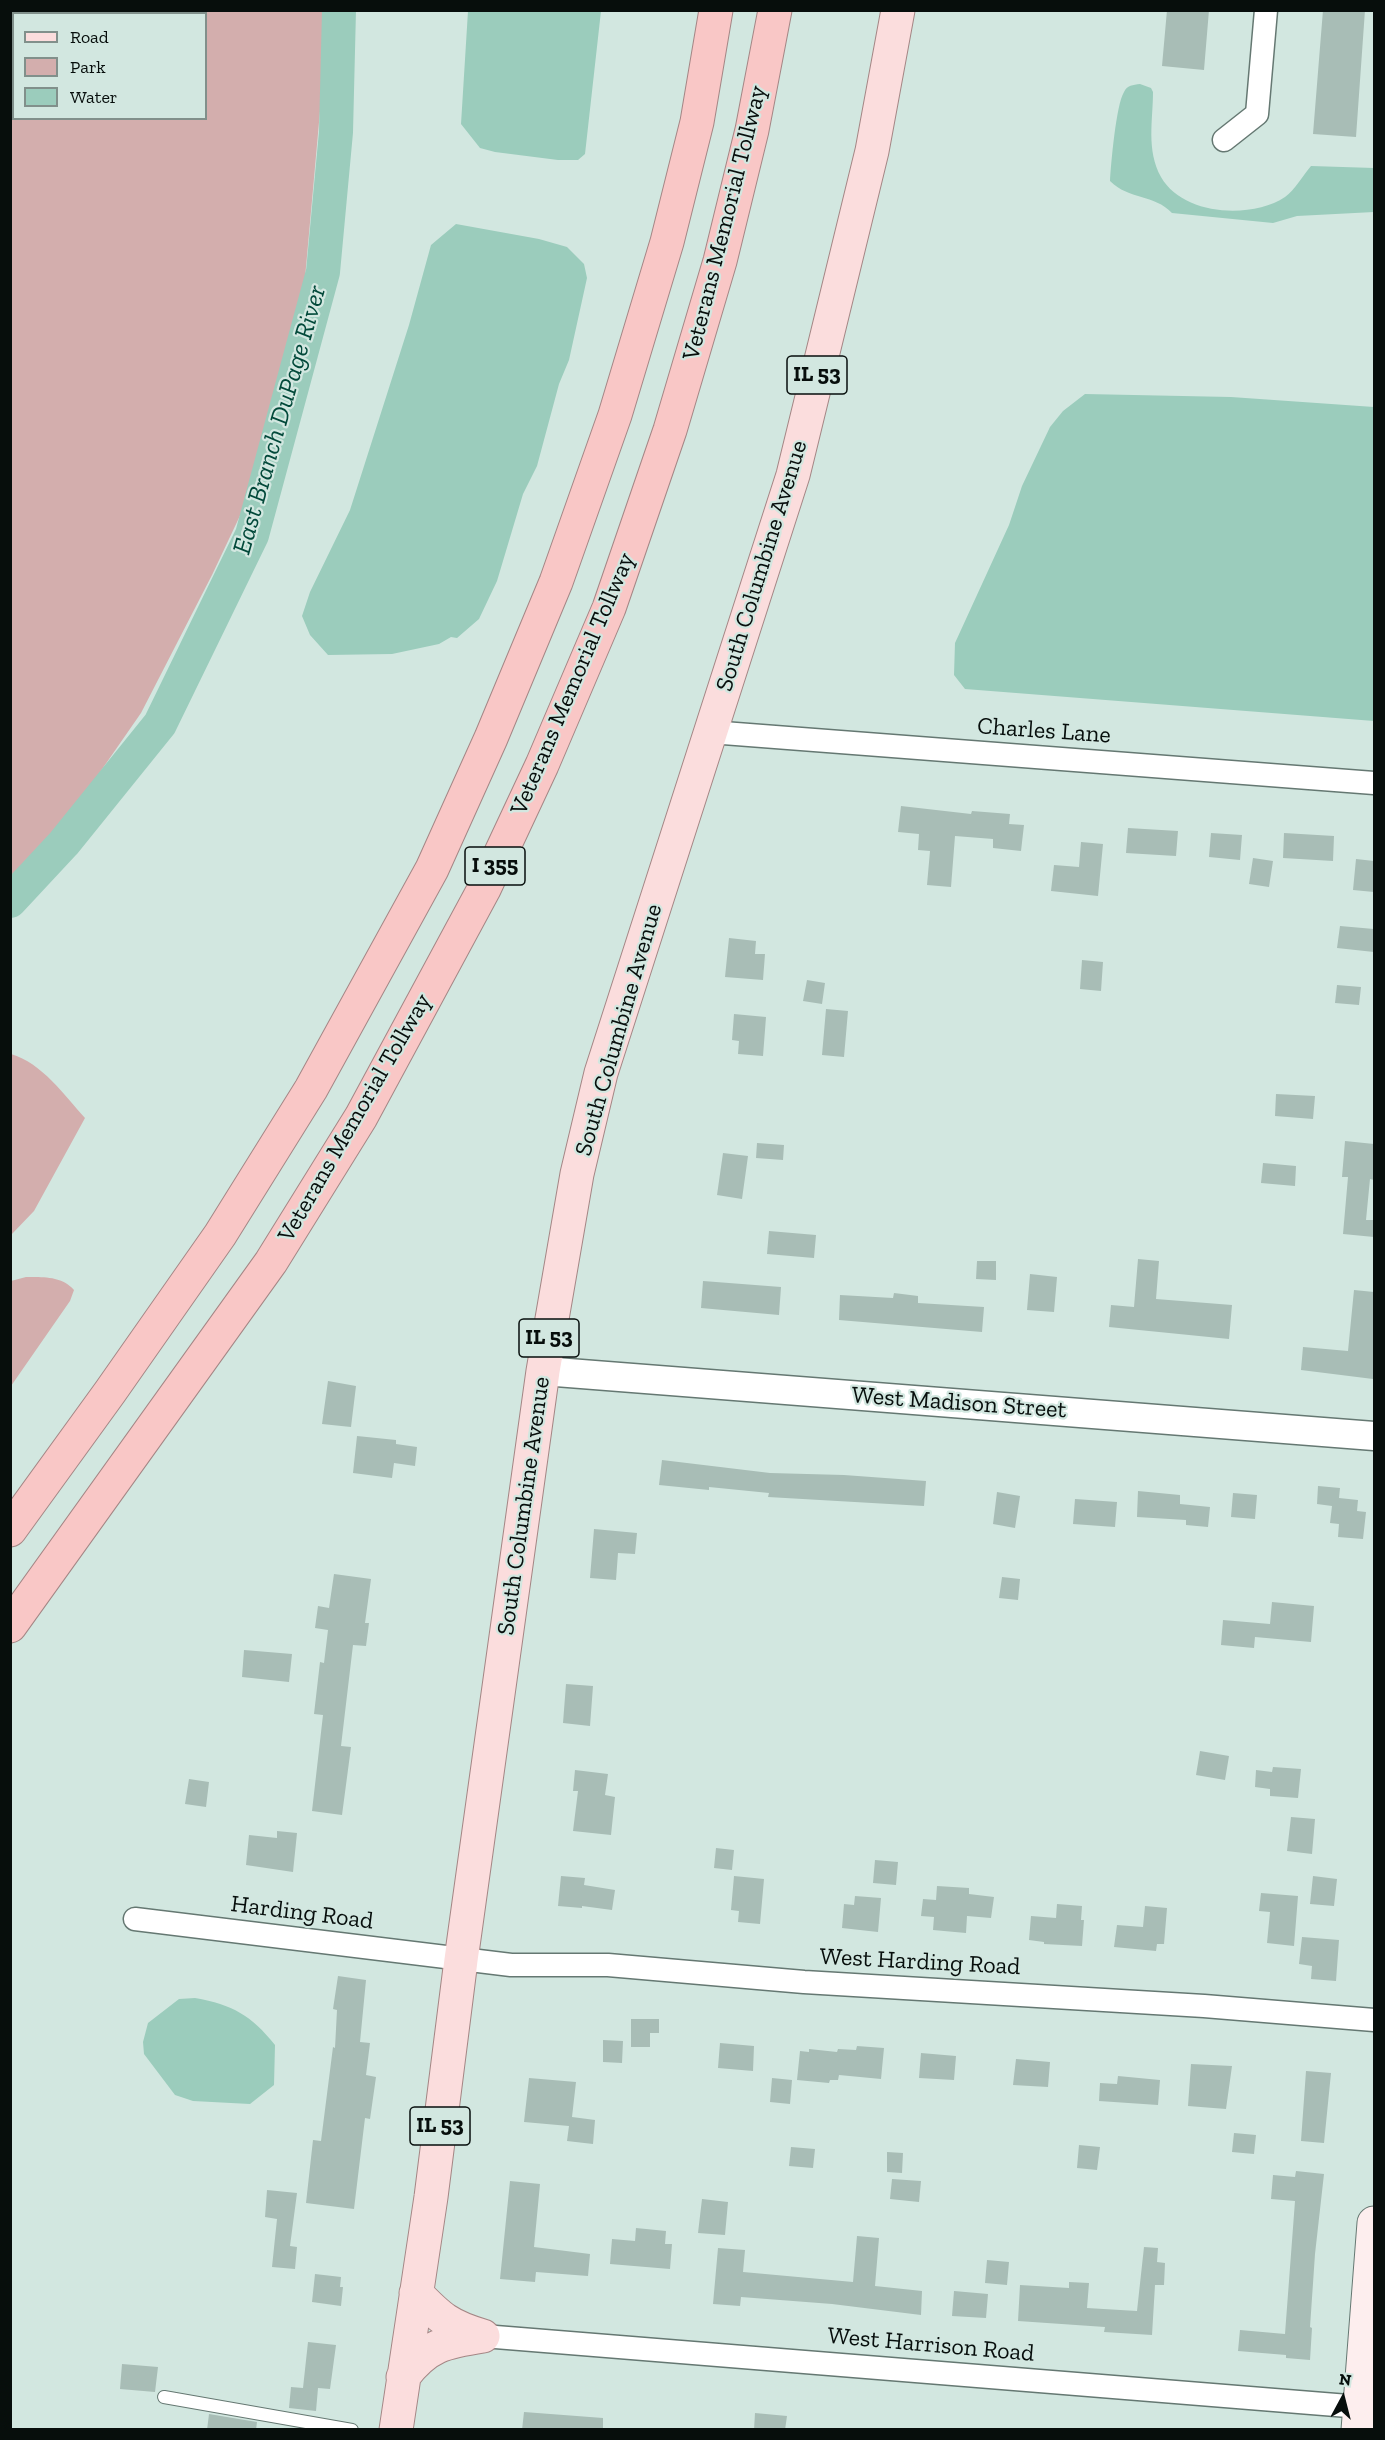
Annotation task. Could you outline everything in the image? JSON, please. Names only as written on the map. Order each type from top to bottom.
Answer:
[{"type":"highway","name":"I 355","points":[[10,1530],[220,1235],[311,1089],[432,869],[491,738],[556,582],[615,415],[667,242],[694,133],[716,10]]},
{"type":"highway","name":"Veterans Memorial Tollway","points":[[10,1626],[271,1262],[361,1117],[484,889],[542,765],[609,608],[670,430],[720,261],[747,152],[775,10]]},
{"type":"main road","name":"South Columbine Avenue","points":[[396,2430],[431,2197],[461,1960],[543,1371],[577,1174],[601,1073],[793,475],[872,151],[898,10]]},
{"type":"main road","points":[[1364,2415],[1374,2223]]},
{"type":"main road","points":[[416,2293],[439,2317],[459,2329],[483,2336]]},
{"type":"main road","points":[[403,2377],[416,2360],[435,2346],[483,2336]]},
{"type":"street","points":[[1224,140],[1257,114],[1266,10]]},
{"type":"street","name":"Charles Lane","points":[[710,732],[1374,783]]},
{"type":"street","name":"West Madison Street","points":[[543,1371],[1374,1436]]},
{"type":"street","name":"Harding Road","points":[[135,1919],[461,1960]]},
{"type":"street","name":"West Harding Road","points":[[461,1960],[511,1965],[608,1965],[804,1982],[1204,2006],[1374,2020]]},
{"type":"street","name":"West Harrison Road","points":[[483,2336],[1364,2415]]},
{"type":"lane","points":[[164,2397],[352,2430]]},
{"type":"green space","points":[[11,10],[325,11],[322,89],[305,278],[293,358],[254,486],[212,575],[141,713],[89,788],[11,885]]},
{"type":"green space","points":[[11,1054],[22,1058],[42,1072],[85,1118],[34,1211],[11,1235]]},
{"type":"green space","points":[[26,1277],[58,1280],[74,1290],[70,1301],[11,1386],[11,1281]]},
{"type":"water","points":[[468,11],[601,11],[585,154],[578,160],[558,160],[480,148],[461,124]]},
{"type":"water","points":[[1140,84],[1151,88],[1153,92],[1151,135],[1156,167],[1171,190],[1185,200],[1219,210],[1255,209],[1271,204],[1289,194],[1311,166],[1374,168],[1374,212],[1297,216],[1273,223],[1172,213],[1157,203],[1117,187],[1110,181],[1114,135],[1121,99],[1125,90]]},
{"type":"water","points":[[456,224],[539,239],[567,247],[584,264],[587,278],[569,360],[559,384],[537,466],[523,494],[497,581],[479,619],[457,638],[451,637],[439,644],[392,654],[328,655],[310,635],[302,616],[310,592],[350,510],[409,325],[431,245]]},
{"type":"water","points":[[1085,394],[1231,397],[1374,407],[1374,721],[965,689],[954,675],[955,643],[1009,525],[1022,486],[1050,427],[1063,411]]},
{"type":"water","points":[[195,1998],[220,2004],[240,2013],[258,2026],[275,2045],[274,2085],[250,2104],[193,2101],[175,2095],[144,2054],[143,2042],[148,2023],[179,1999]]},
{"type":"building","points":[[1167,10],[1209,10],[1204,70],[1162,66]]},
{"type":"building","points":[[1323,10],[1365,10],[1356,137],[1313,134]]},
{"type":"building","points":[[901,806],[971,814],[972,811],[1010,814],[1009,824],[1024,825],[1021,851],[993,848],[993,839],[955,836],[951,887],[927,885],[930,851],[918,850],[919,834],[898,832]]},
{"type":"building","points":[[1128,828],[1178,831],[1176,856],[1126,853]]},
{"type":"building","points":[[1211,833],[1242,835],[1240,860],[1209,857]]},
{"type":"building","points":[[1284,833],[1334,836],[1333,861],[1283,858]]},
{"type":"building","points":[[1081,842],[1103,844],[1098,896],[1051,891],[1054,865],[1079,867]]},
{"type":"building","points":[[1253,858],[1273,861],[1269,887],[1249,884]]},
{"type":"building","points":[[1356,859],[1374,861],[1374,892],[1353,890]]},
{"type":"building","points":[[1340,926],[1374,929],[1374,952],[1337,948]]},
{"type":"building","points":[[729,938],[756,941],[755,954],[765,954],[763,980],[725,977]]},
{"type":"building","points":[[1082,960],[1103,962],[1101,991],[1080,989]]},
{"type":"building","points":[[807,980],[825,983],[822,1004],[803,1001]]},
{"type":"building","points":[[1337,985],[1361,987],[1359,1005],[1335,1003]]},
{"type":"building","points":[[826,1009],[848,1011],[844,1057],[822,1055]]},
{"type":"building","points":[[734,1014],[766,1017],[763,1056],[738,1054],[739,1041],[732,1040]]},
{"type":"building","points":[[1276,1094],[1315,1096],[1313,1119],[1275,1116]]},
{"type":"building","points":[[1345,1141],[1374,1144],[1374,1180],[1370,1179],[1366,1220],[1374,1220],[1374,1237],[1343,1234],[1348,1177],[1342,1177]]},
{"type":"building","points":[[757,1143],[784,1145],[783,1160],[756,1158]]},
{"type":"building","points":[[723,1153],[748,1156],[742,1199],[717,1195]]},
{"type":"building","points":[[1263,1163],[1296,1166],[1295,1186],[1261,1183]]},
{"type":"building","points":[[769,1231],[816,1235],[814,1258],[767,1254]]},
{"type":"building","points":[[1138,1259],[1159,1261],[1156,1299],[1232,1305],[1229,1339],[1109,1327],[1111,1305],[1134,1307]]},
{"type":"building","points":[[977,1261],[996,1261],[996,1280],[976,1279]]},
{"type":"building","points":[[1030,1274],[1057,1277],[1054,1312],[1027,1310]]},
{"type":"building","points":[[703,1281],[781,1287],[779,1315],[701,1308]]},
{"type":"building","points":[[1354,1290],[1374,1292],[1373,1379],[1301,1370],[1303,1347],[1348,1351]]},
{"type":"building","points":[[894,1293],[918,1296],[918,1303],[984,1307],[982,1332],[839,1320],[840,1295],[893,1298]]},
{"type":"building","points":[[328,1381],[356,1386],[351,1427],[322,1424]]},
{"type":"building","points":[[357,1436],[396,1440],[396,1444],[417,1447],[415,1466],[394,1463],[392,1478],[353,1473]]},
{"type":"building","points":[[662,1460],[770,1473],[926,1481],[924,1506],[768,1497],[769,1493],[659,1485]]},
{"type":"building","points":[[1318,1486],[1340,1488],[1339,1498],[1358,1500],[1357,1511],[1366,1512],[1363,1539],[1338,1537],[1339,1524],[1330,1523],[1332,1506],[1317,1504]]},
{"type":"building","points":[[1138,1491],[1180,1495],[1180,1504],[1210,1507],[1208,1527],[1186,1525],[1186,1520],[1137,1517]]},
{"type":"building","points":[[997,1492],[1020,1496],[1015,1528],[993,1524]]},
{"type":"building","points":[[1233,1493],[1257,1495],[1255,1519],[1231,1517]]},
{"type":"building","points":[[1075,1499],[1117,1502],[1115,1527],[1073,1524]]},
{"type":"building","points":[[594,1529],[637,1533],[635,1554],[618,1553],[616,1580],[590,1578]]},
{"type":"building","points":[[334,1574],[371,1579],[365,1623],[369,1623],[366,1646],[353,1645],[341,1746],[351,1747],[342,1815],[312,1811],[323,1715],[314,1714],[320,1662],[324,1663],[328,1630],[315,1628],[318,1606],[329,1608]]},
{"type":"building","points":[[1002,1577],[1020,1579],[1018,1600],[999,1598]]},
{"type":"building","points":[[1272,1602],[1314,1606],[1311,1642],[1255,1637],[1254,1648],[1221,1645],[1223,1620],[1270,1624]]},
{"type":"building","points":[[244,1650],[292,1654],[289,1682],[242,1677]]},
{"type":"building","points":[[566,1684],[593,1686],[590,1726],[563,1723]]},
{"type":"building","points":[[1200,1751],[1229,1756],[1225,1780],[1196,1775]]},
{"type":"building","points":[[1273,1767],[1301,1769],[1298,1798],[1270,1796],[1270,1789],[1255,1787],[1256,1770],[1272,1772]]},
{"type":"building","points":[[575,1770],[608,1774],[605,1795],[615,1797],[611,1835],[573,1831],[578,1791],[573,1791]]},
{"type":"building","points":[[189,1779],[209,1782],[206,1807],[185,1804]]},
{"type":"building","points":[[1291,1817],[1315,1819],[1312,1854],[1287,1851]]},
{"type":"building","points":[[277,1831],[297,1833],[293,1872],[246,1865],[249,1835],[277,1838]]},
{"type":"building","points":[[716,1848],[734,1850],[732,1870],[714,1868]]},
{"type":"building","points":[[875,1860],[898,1862],[896,1885],[873,1883]]},
{"type":"building","points":[[561,1876],[585,1878],[584,1885],[615,1890],[612,1910],[558,1906]]},
{"type":"building","points":[[734,1876],[764,1879],[760,1924],[738,1922],[739,1911],[731,1910]]},
{"type":"building","points":[[1313,1876],[1337,1879],[1334,1906],[1310,1904]]},
{"type":"building","points":[[937,1886],[969,1888],[969,1894],[994,1897],[991,1918],[967,1916],[966,1933],[933,1930],[934,1917],[921,1916],[923,1899],[936,1900]]},
{"type":"building","points":[[1261,1893],[1298,1896],[1294,1946],[1267,1943],[1270,1912],[1259,1911]]},
{"type":"building","points":[[855,1896],[881,1898],[878,1932],[842,1928],[844,1904],[854,1905]]},
{"type":"building","points":[[1057,1904],[1082,1906],[1081,1920],[1084,1920],[1082,1946],[1044,1944],[1044,1942],[1029,1940],[1031,1916],[1056,1918]]},
{"type":"building","points":[[1145,1906],[1167,1908],[1164,1944],[1157,1944],[1156,1951],[1114,1947],[1117,1925],[1143,1927]]},
{"type":"building","points":[[1302,1937],[1339,1940],[1336,1981],[1311,1979],[1312,1966],[1299,1964]]},
{"type":"building","points":[[338,1976],[366,1980],[360,2042],[370,2043],[366,2075],[376,2077],[370,2119],[365,2118],[354,2209],[306,2203],[313,2140],[321,2141],[333,2047],[335,2048],[337,2010],[333,2009]]},
{"type":"building","points":[[631,2019],[659,2019],[659,2033],[650,2033],[650,2047],[631,2047]]},
{"type":"building","points":[[603,2040],[623,2041],[622,2063],[603,2062]]},
{"type":"building","points":[[720,2043],[754,2046],[753,2071],[718,2068]]},
{"type":"building","points":[[857,2046],[884,2048],[881,2079],[839,2075],[838,2080],[830,2080],[829,2083],[797,2080],[800,2051],[809,2052],[809,2049],[837,2052],[838,2049],[856,2050]]},
{"type":"building","points":[[921,2053],[956,2056],[954,2080],[919,2078]]},
{"type":"building","points":[[1016,2059],[1050,2062],[1048,2087],[1013,2085]]},
{"type":"building","points":[[1191,2064],[1232,2066],[1226,2109],[1188,2106]]},
{"type":"building","points":[[1306,2071],[1331,2073],[1324,2143],[1301,2141]]},
{"type":"building","points":[[1118,2076],[1160,2080],[1158,2105],[1099,2101],[1100,2083],[1117,2084]]},
{"type":"building","points":[[529,2078],[576,2082],[572,2117],[595,2120],[593,2144],[567,2141],[569,2126],[524,2122]]},
{"type":"building","points":[[772,2078],[792,2080],[790,2104],[770,2102]]},
{"type":"building","points":[[1234,2133],[1256,2135],[1254,2154],[1232,2152]]},
{"type":"building","points":[[1079,2145],[1100,2147],[1097,2170],[1077,2168]]},
{"type":"building","points":[[791,2147],[815,2149],[813,2168],[789,2166]]},
{"type":"building","points":[[887,2152],[903,2153],[902,2173],[887,2172]]},
{"type":"building","points":[[1296,2171],[1324,2174],[1315,2254],[1310,2360],[1286,2358],[1286,2355],[1238,2351],[1240,2330],[1285,2334],[1295,2201],[1271,2199],[1273,2175],[1295,2177]]},
{"type":"building","points":[[892,2179],[921,2181],[919,2202],[890,2199]]},
{"type":"building","points":[[510,2181],[540,2184],[534,2247],[590,2254],[588,2276],[536,2272],[535,2282],[500,2279]]},
{"type":"building","points":[[267,2190],[297,2193],[290,2246],[297,2247],[295,2269],[272,2267],[277,2219],[265,2217]]},
{"type":"building","points":[[702,2199],[728,2202],[725,2235],[698,2233]]},
{"type":"building","points":[[636,2228],[666,2231],[665,2244],[672,2244],[670,2269],[610,2264],[612,2239],[635,2241]]},
{"type":"building","points":[[857,2236],[879,2238],[875,2286],[922,2291],[921,2315],[832,2304],[741,2297],[740,2306],[713,2304],[718,2248],[745,2250],[743,2272],[853,2282]]},
{"type":"building","points":[[1144,2247],[1158,2248],[1157,2262],[1165,2263],[1164,2285],[1155,2285],[1152,2335],[1104,2332],[1105,2327],[1018,2321],[1020,2285],[1069,2288],[1069,2282],[1089,2283],[1087,2308],[1137,2311]]},
{"type":"building","points":[[987,2260],[1009,2262],[1007,2285],[985,2283]]},
{"type":"building","points":[[315,2274],[341,2277],[340,2287],[343,2287],[341,2306],[312,2302]]},
{"type":"building","points":[[954,2291],[988,2294],[986,2318],[952,2316]]},
{"type":"building","points":[[308,2342],[336,2345],[330,2389],[318,2388],[316,2411],[289,2408],[291,2387],[303,2388]]},
{"type":"building","points":[[122,2364],[158,2367],[155,2392],[120,2389]]},
{"type":"building","points":[[524,2412],[603,2418],[603,2430],[522,2430]]},
{"type":"building","points":[[755,2413],[787,2416],[785,2430],[754,2430]]},
{"type":"building","points":[[209,2414],[257,2422],[256,2430],[207,2430]]},
{"type":"waterway","name":"East Branch DuPage River","points":[[10,901],[64,843],[160,724],[252,535],[323,272],[336,132],[339,10]]}]
